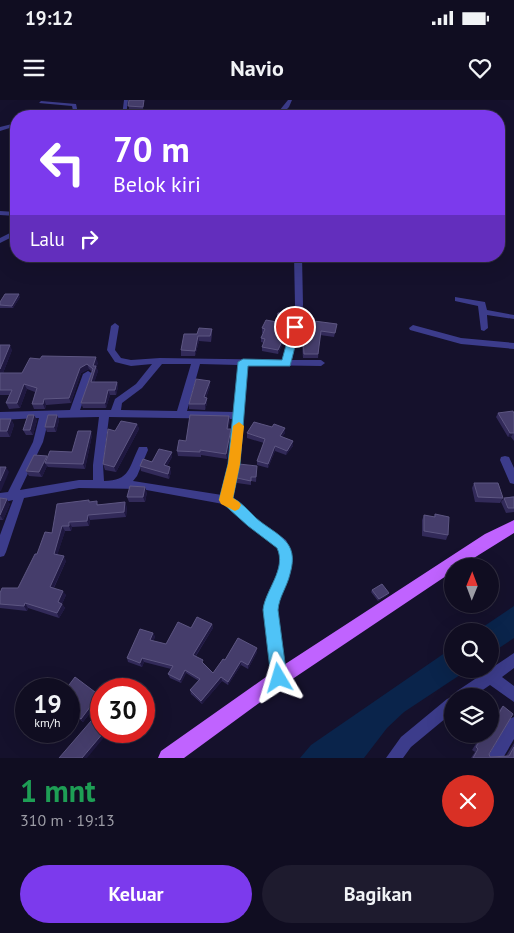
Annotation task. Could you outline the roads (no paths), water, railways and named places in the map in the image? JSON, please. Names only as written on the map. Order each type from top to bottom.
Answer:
[{"type":"main road","points":[[168,758],[279,678],[514,526]]},
{"type":"street","points":[[41,102],[74,102]]},
{"type":"street","points":[[65,110],[74,102]]},
{"type":"street","points":[[287,363],[299,305],[298,262]]},
{"type":"street","points":[[458,299],[482,304],[484,328]]},
{"type":"street","points":[[484,312],[514,317]]},
{"type":"street","points":[[115,326],[111,350],[118,360],[131,363],[196,361],[321,363]]},
{"type":"street","points":[[413,328],[461,341],[514,346]]},
{"type":"street","points":[[99,485],[98,465],[110,413],[118,401],[139,386],[160,361]]},
{"type":"street","points":[[181,415],[196,361]]},
{"type":"street","points":[[226,500],[234,464],[240,416],[243,362]]},
{"type":"street","points":[[74,413],[88,374]]},
{"type":"street","points":[[0,416],[110,413],[240,416]]},
{"type":"street","points":[[0,552],[16,495],[34,451],[45,415]]},
{"type":"street","points":[[116,486],[132,476],[143,450]]},
{"type":"street","points":[[505,460],[514,480]]},
{"type":"street","points":[[0,498],[79,484],[141,485],[226,500],[237,507],[252,522],[282,544],[286,551],[287,559],[283,575],[271,600],[270,610],[279,678]]},
{"type":"street","points":[[499,670],[514,660]]},
{"type":"street","points":[[473,688],[487,678]]},
{"type":"street","points":[[493,678],[514,695]]},
{"type":"street","points":[[394,758],[406,742],[444,711]]},
{"type":"street","points":[[496,758],[514,724]]},
{"type":"water","points":[[514,606],[514,638],[499,648],[499,623],[489,623]]},
{"type":"water","points":[[444,654],[444,678],[455,678],[404,712],[387,728],[364,758],[300,758],[311,745]]}]
